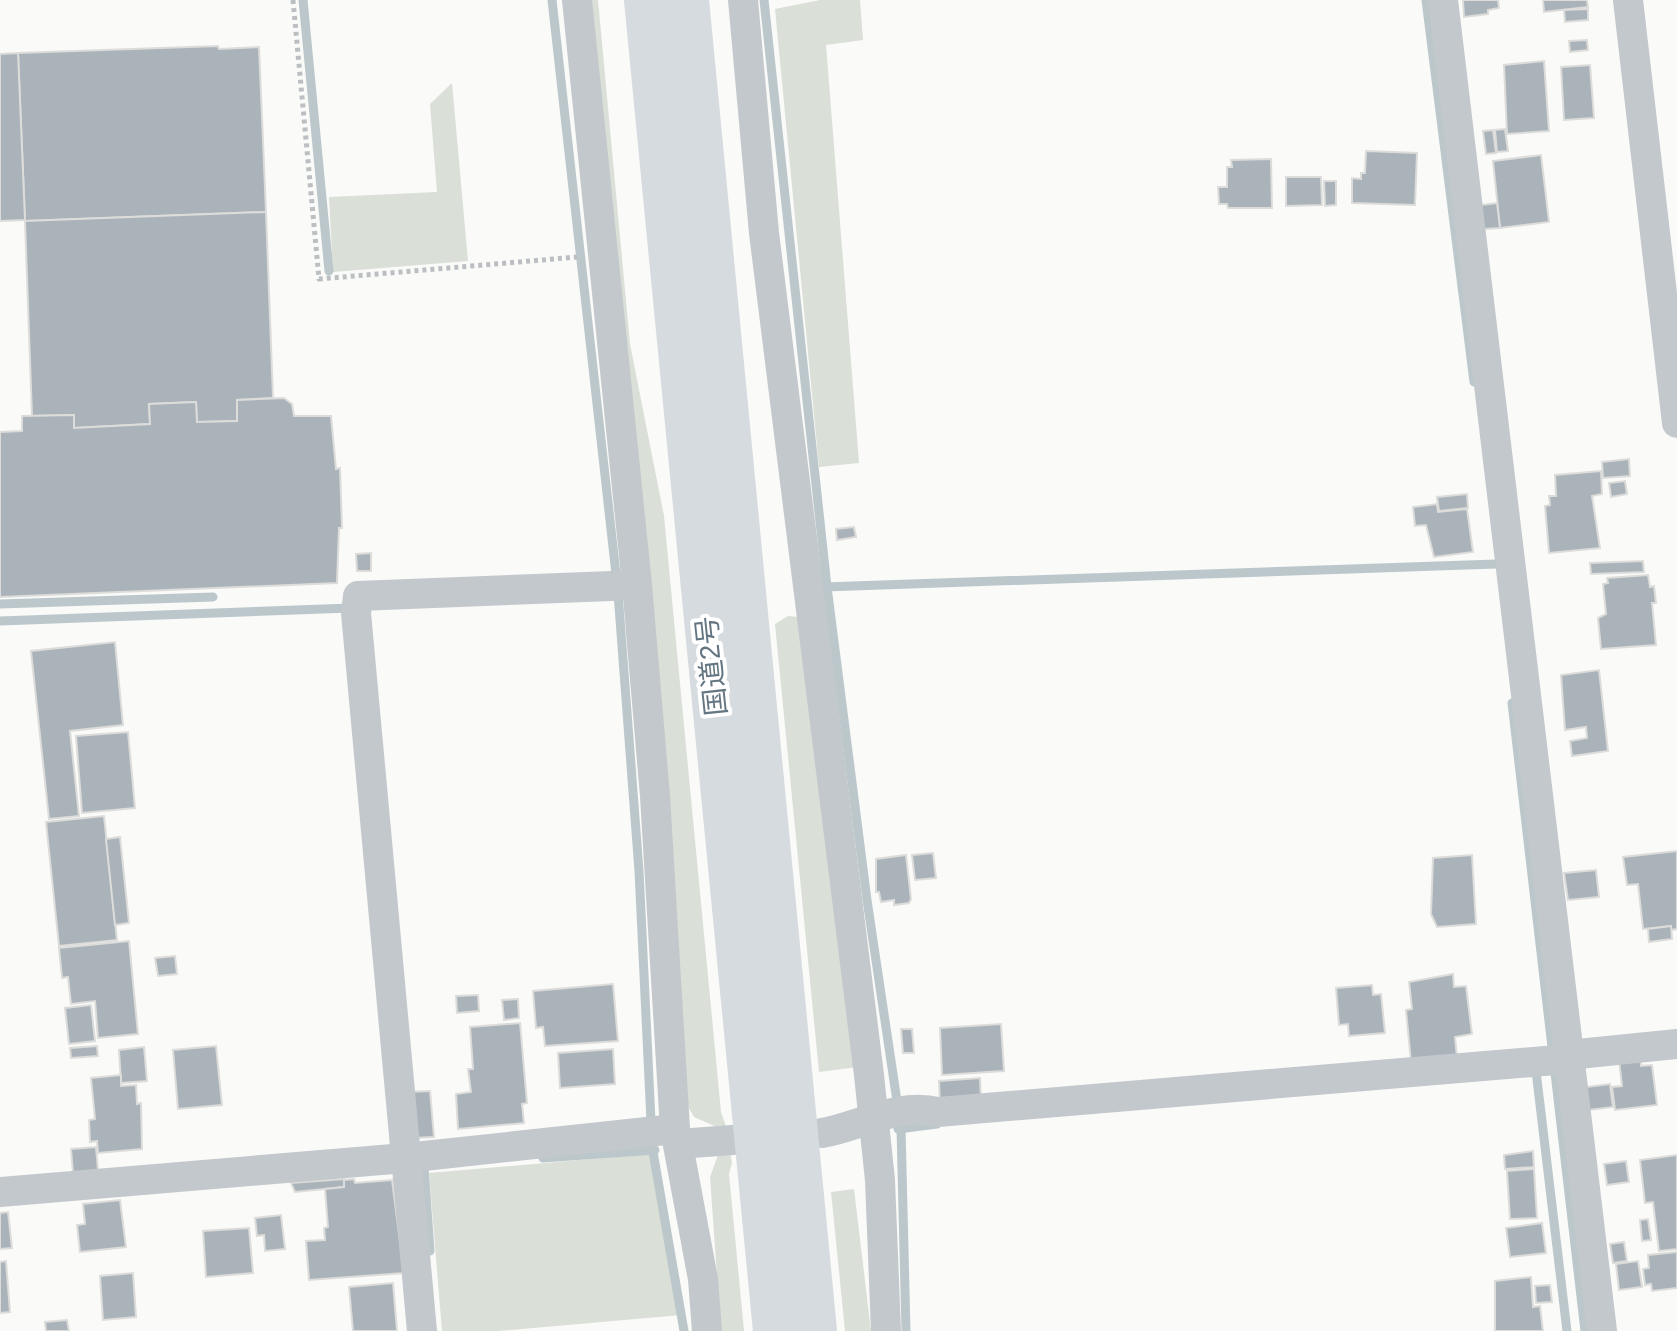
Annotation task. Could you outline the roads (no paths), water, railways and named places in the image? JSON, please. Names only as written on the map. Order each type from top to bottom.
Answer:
[{"type":"highway","name":"国道2号","points":[[646,0],[775,1331]]},
{"type":"highway","name":"国道2号","points":[[687,0],[815,1331]]},
{"type":"street","points":[[577,0],[637,585],[655,796],[676,1136],[703,1279],[707,1331]]},
{"type":"street","points":[[743,0],[764,233],[890,1114],[880,1180],[886,1331]]},
{"type":"street","points":[[1443,0],[1563,1059],[1602,1331]]},
{"type":"street","points":[[1628,0],[1677,423]]},
{"type":"street","points":[[422,1331],[356,608],[358,596],[637,585]]},
{"type":"street","points":[[822,1133],[924,1108],[938,1112],[1563,1059],[1677,1044]]},
{"type":"street","points":[[0,1192],[676,1136],[733,1140]]},
{"type":"waterway","points":[[303,0],[329,271]]},
{"type":"waterway","points":[[552,0],[616,574]]},
{"type":"waterway","points":[[764,0],[827,587],[867,900],[901,1128],[906,1331]]},
{"type":"waterway","points":[[1426,0],[1474,382]]},
{"type":"waterway","points":[[824,587],[1496,564]]},
{"type":"waterway","points":[[618,593],[639,871],[651,1121]]},
{"type":"waterway","points":[[0,604],[213,597]]},
{"type":"waterway","points":[[0,621],[351,608]]},
{"type":"waterway","points":[[1512,703],[1585,1331]]},
{"type":"waterway","points":[[1536,1071],[1567,1331]]},
{"type":"waterway","points":[[898,1129],[937,1124]]},
{"type":"waterway","points":[[652,1146],[684,1331]]},
{"type":"waterway","points":[[543,1158],[655,1150]]},
{"type":"waterway","points":[[424,1167],[430,1251]]}]
